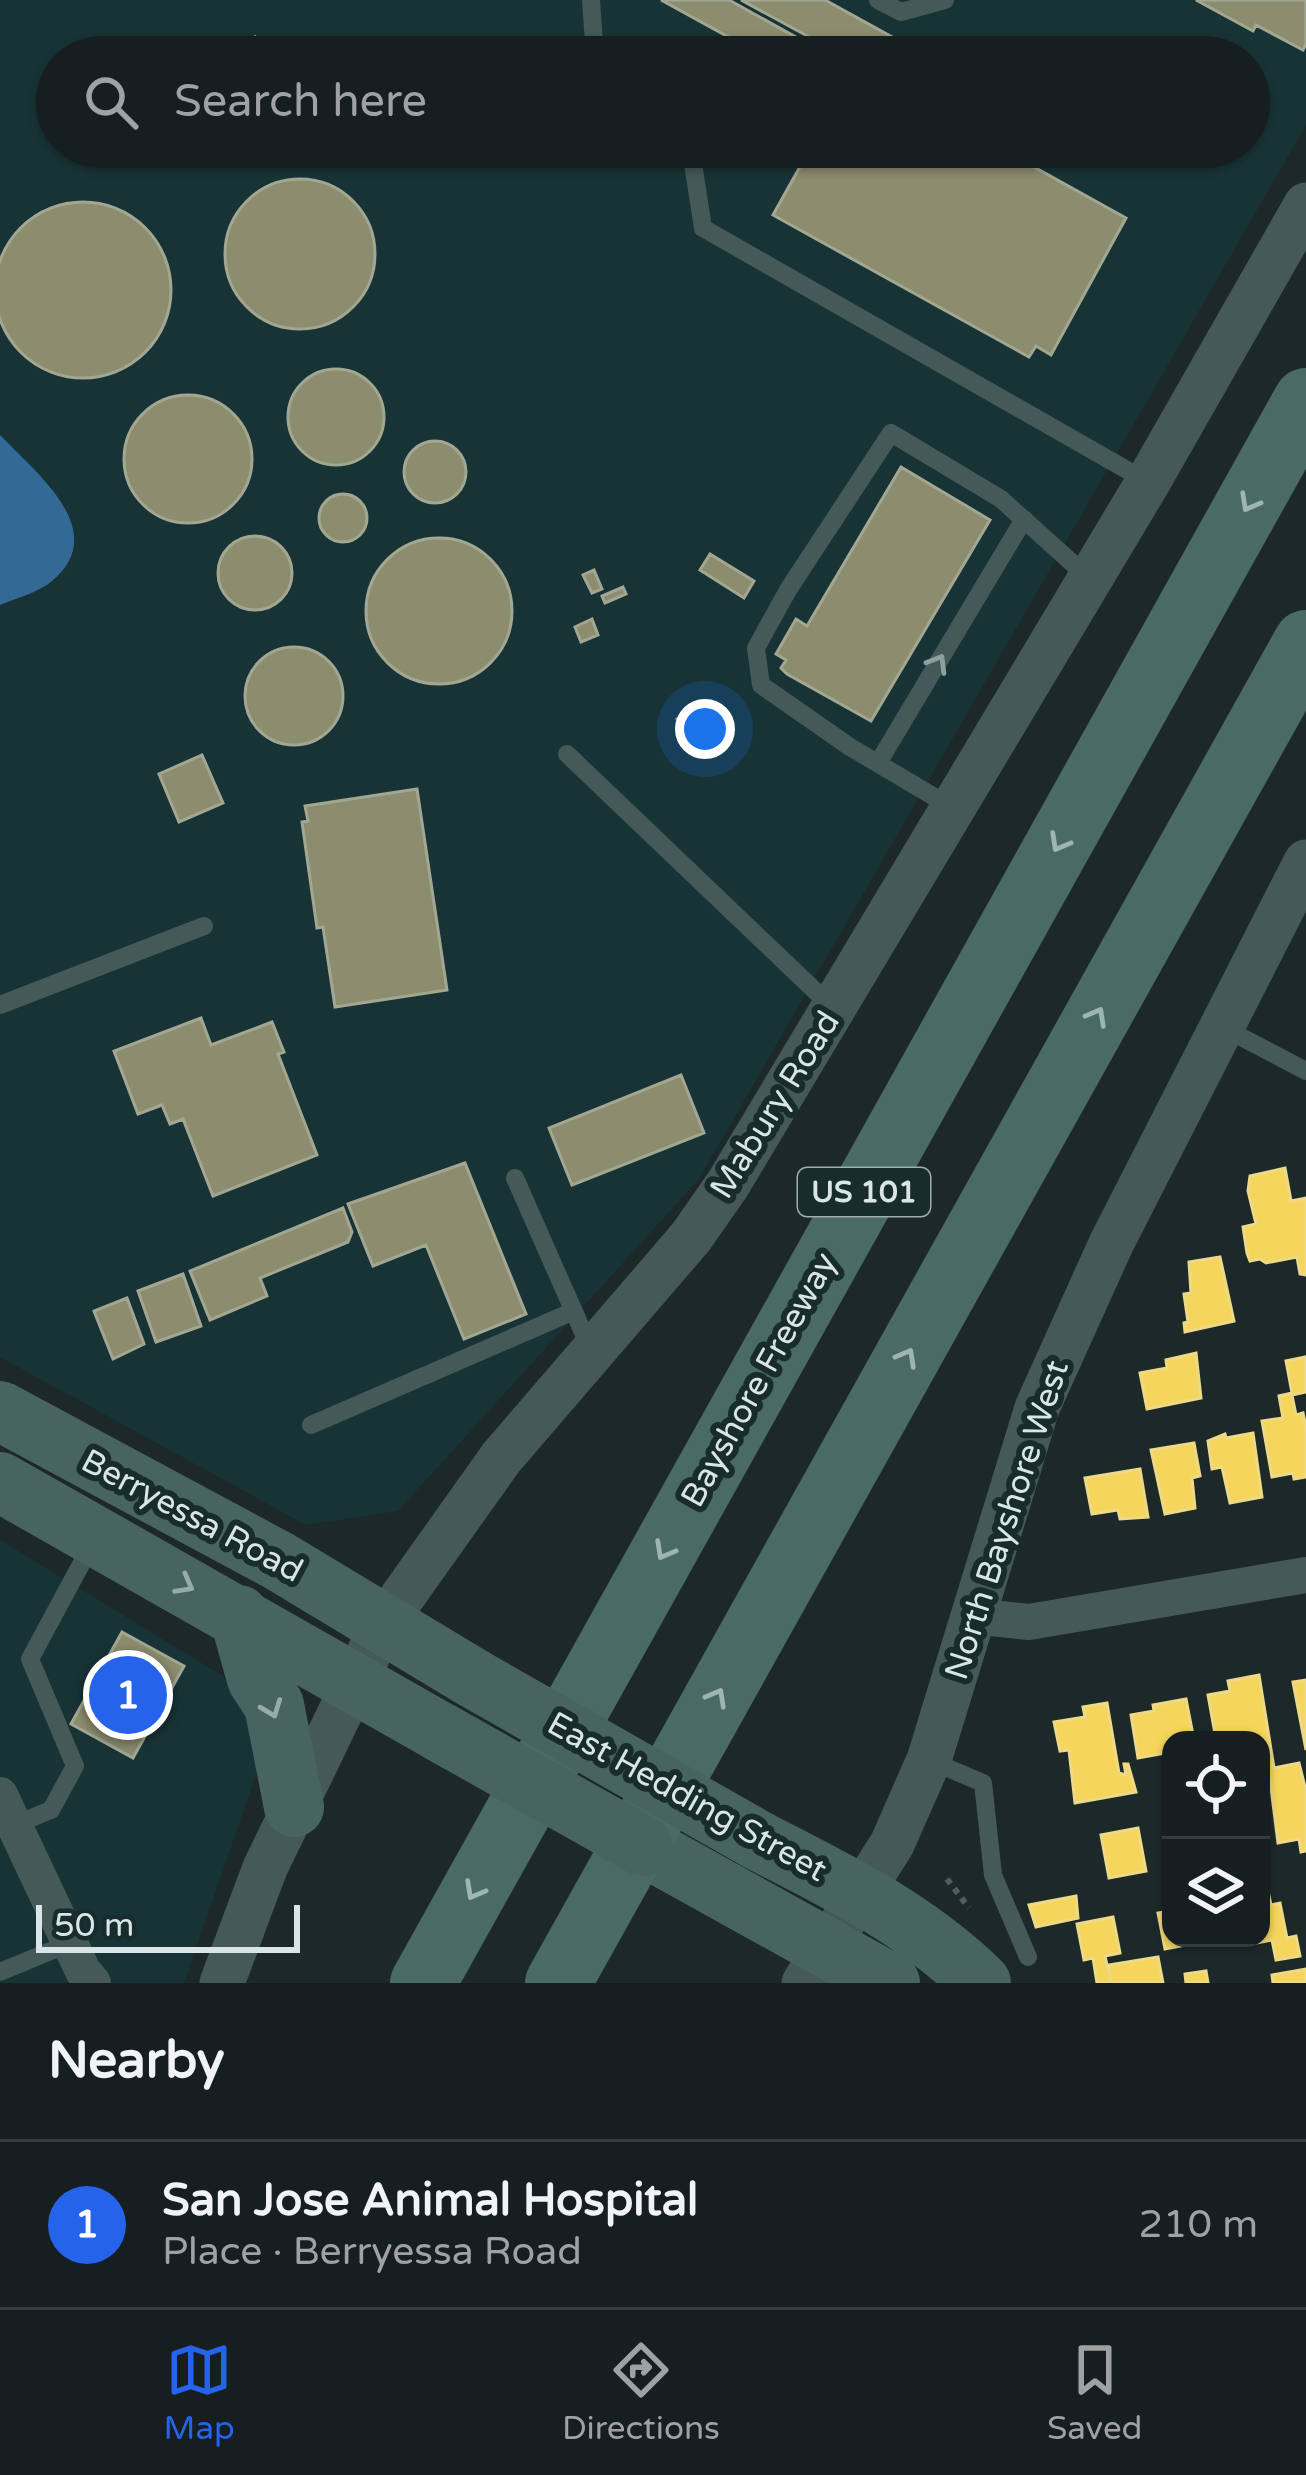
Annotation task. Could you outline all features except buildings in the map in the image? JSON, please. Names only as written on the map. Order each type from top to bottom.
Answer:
[{"type":"highway","name":"Bayshore Freeway","points":[[423,1983],[1306,401]]},
{"type":"highway","name":"US 101","points":[[558,1983],[1306,643]]},
{"type":"main road","name":"Berryessa Road","points":[[0,1411],[279,1561],[383,1624]]},
{"type":"main road","name":"Berryessa Road","points":[[0,1482],[354,1680]]},
{"type":"main road","points":[[239,1615],[257,1679],[274,1705],[294,1807]]},
{"type":"main road","name":"East Hedding Street","points":[[383,1624],[759,1841],[861,1893],[928,1937],[1004,1970]]},
{"type":"main road","name":"East Hedding Street","points":[[354,1680],[728,1894],[816,1965],[890,1983]]},
{"type":"street","name":"Mabury Road","points":[[222,1983],[265,1868],[383,1624],[501,1458],[691,1237],[836,1010],[1306,205]]},
{"type":"street","name":"North Bayshore West","points":[[816,1965],[892,1844],[929,1760],[1037,1408],[1112,1244],[1306,862]]},
{"type":"street","points":[[973,1616],[1029,1622],[1306,1575]]},
{"type":"street","points":[[7,1810],[83,1972],[93,1983]]},
{"type":"lane","points":[[591,0],[594,36]]},
{"type":"lane","points":[[878,0],[901,13],[945,0]]},
{"type":"lane","points":[[694,168],[703,228],[1148,482]]},
{"type":"lane","points":[[953,808],[761,685],[756,648],[788,590],[891,434],[1000,500],[1090,579]]},
{"type":"lane","points":[[878,763],[1024,519]]},
{"type":"lane","points":[[567,754],[836,1010]]},
{"type":"lane","points":[[0,1005],[204,926]]},
{"type":"lane","points":[[1224,1028],[1306,1070]]},
{"type":"lane","points":[[515,1178],[591,1353]]},
{"type":"lane","points":[[311,1425],[574,1311]]},
{"type":"lane","points":[[7,1810],[51,1810],[75,1766],[30,1659],[97,1535]]},
{"type":"lane","points":[[929,1760],[983,1783],[1004,1970]]},
{"type":"lane","points":[[0,1972],[70,1942]]},
{"type":"shaded area","points":[[0,0],[1306,0],[1306,125],[699,1179],[398,1511],[306,1525],[0,1357]]},
{"type":"shaded area","points":[[0,1540],[223,1676],[266,1746],[184,1983],[0,1983]]},
{"type":"water","points":[[0,435],[62,503],[74,542],[68,562],[52,581],[0,605]]},
{"type":"place","name":"San Jose Animal Hospital","points":[[128,1695]]}]
